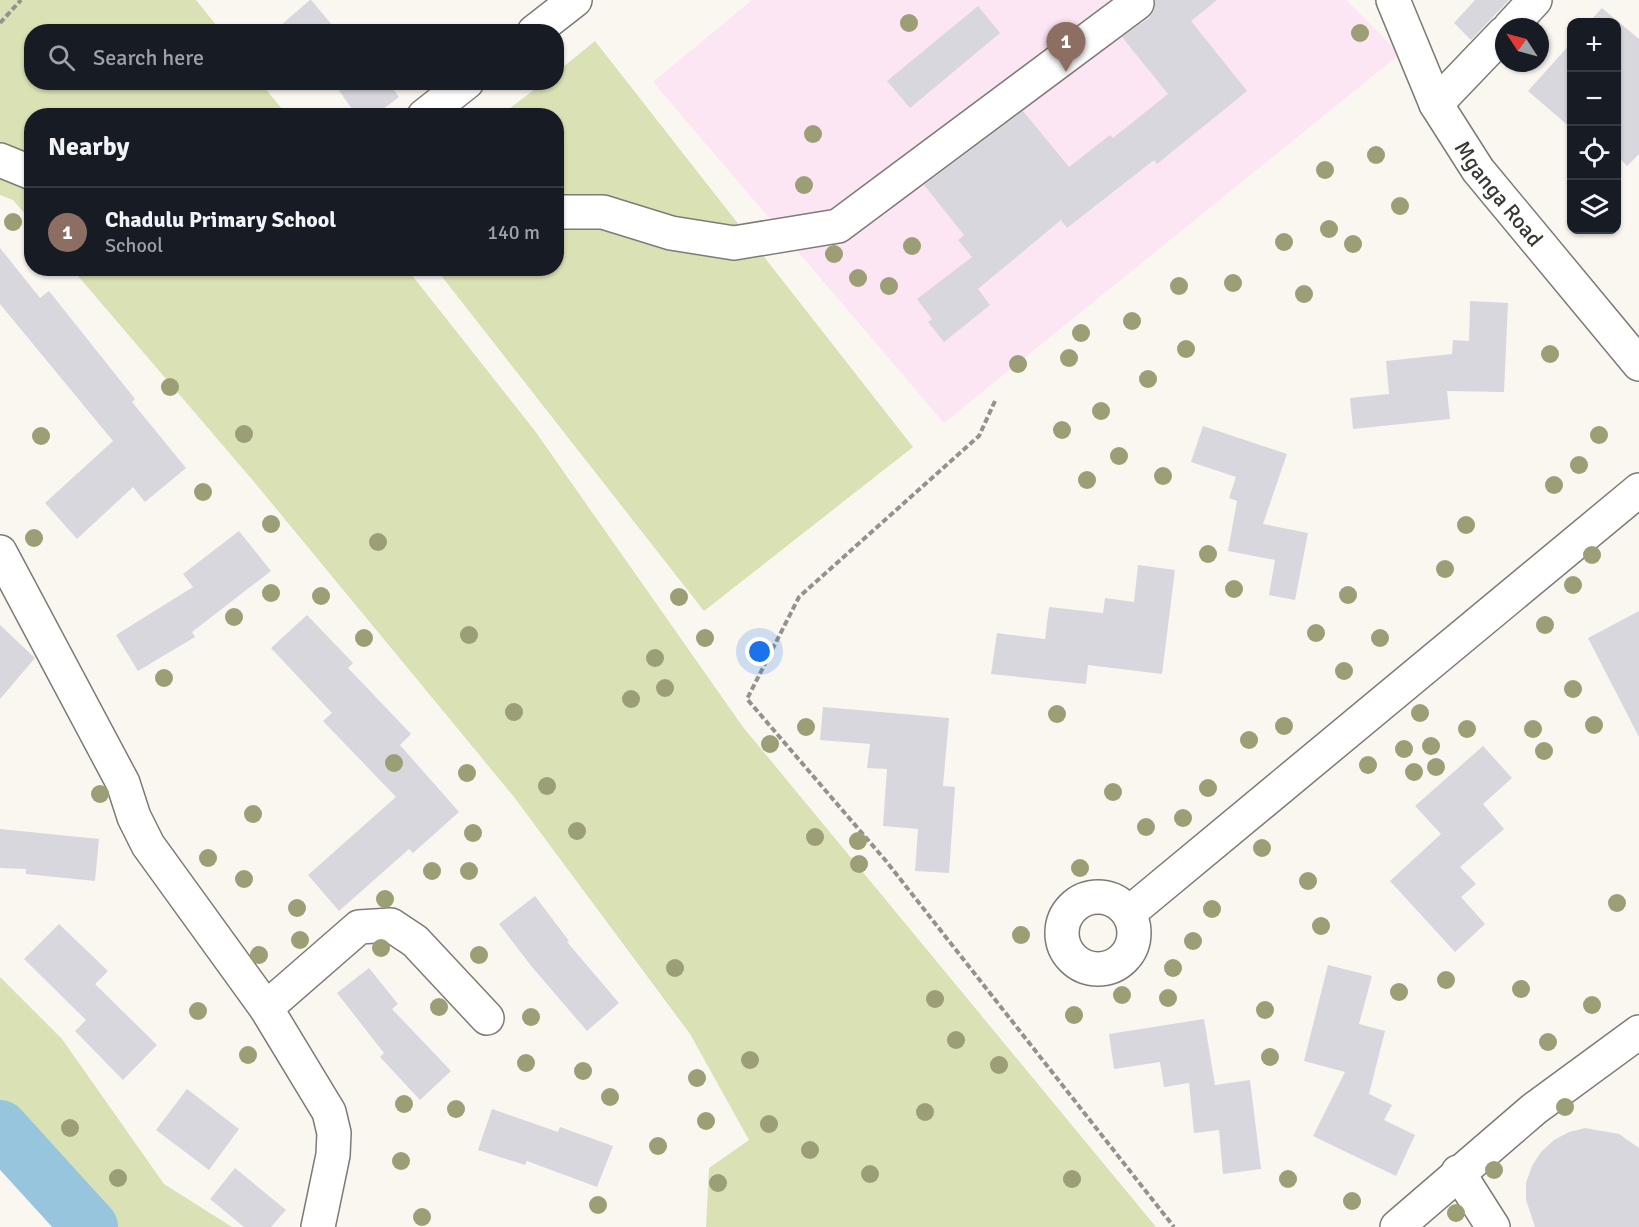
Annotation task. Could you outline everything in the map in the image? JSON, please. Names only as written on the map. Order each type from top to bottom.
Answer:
[{"type":"street","points":[[544,24],[575,0]]},
{"type":"street","name":"Mganga Road","points":[[1394,0],[1436,104],[1478,170],[1639,364]]},
{"type":"street","points":[[1518,18],[1535,0]]},
{"type":"street","points":[[564,212],[603,212],[671,233],[734,243],[838,226],[1137,3]]},
{"type":"street","points":[[1436,104],[1495,42]]},
{"type":"street","points":[[434,108],[457,90]]},
{"type":"street","points":[[0,160],[24,170]]},
{"type":"street","points":[[1129,913],[1639,490]]},
{"type":"street","points":[[0,552],[123,783],[134,817],[148,845],[266,1008],[328,1112],[334,1132],[329,1185],[318,1227]]},
{"type":"street","points":[[266,1008],[358,927],[391,925],[415,941],[486,1018]]},
{"type":"street","points":[[1397,1227],[1458,1172],[1534,1109],[1639,1032]]},
{"type":"street","points":[[1458,1172],[1493,1227]]},
{"type":"path","points":[[0,23],[21,0]]},
{"type":"path","points":[[995,401],[979,436],[799,597],[747,699],[886,861],[1174,1227]]},
{"type":"shaded area","points":[[752,0],[1346,0],[1400,54],[944,423],[653,82]]},
{"type":"green space","points":[[0,0],[196,0],[215,24],[24,24],[24,90],[267,90],[281,108],[24,108],[24,213],[13,200],[0,195]]},
{"type":"green space","points":[[595,41],[913,447],[704,611],[441,276],[564,276],[564,108],[510,108],[534,90],[564,90],[564,66]]},
{"type":"green space","points":[[78,276],[413,276],[535,431],[743,727],[1156,1227],[706,1227],[709,1168],[749,1140],[690,1034],[514,797],[255,483]]},
{"type":"green space","points":[[0,977],[62,1039],[164,1184],[232,1227],[67,1227],[0,1162]]},
{"type":"building","points":[[310,0],[331,24],[282,24]]},
{"type":"building","points":[[1155,0],[1217,0],[1191,21],[1247,91],[1157,164],[1154,160],[1067,228],[1061,220],[978,289],[990,305],[944,342],[928,322],[932,319],[917,299],[972,257],[958,240],[964,235],[924,185],[1023,111],[1069,167],[1110,135],[1113,138],[1168,94],[1122,37],[1149,18],[1154,10]]},
{"type":"building","points":[[1475,0],[1509,0],[1471,40],[1454,23]]},
{"type":"building","points":[[978,6],[1000,33],[910,108],[887,81]]},
{"type":"building","points":[[1602,8],[1614,18],[1593,18]]},
{"type":"building","points":[[1621,24],[1639,39],[1639,154],[1627,166],[1621,159]]},
{"type":"building","points":[[1567,48],[1567,125],[1528,91],[1545,72],[1549,72],[1549,68]]},
{"type":"building","points":[[339,90],[394,90],[399,97],[385,108],[351,108]]},
{"type":"building","points":[[0,248],[40,298],[49,291],[135,399],[132,402],[186,468],[145,502],[133,487],[77,539],[45,503],[113,441],[0,304]]},
{"type":"building","points":[[1470,301],[1508,303],[1504,392],[1447,391],[1450,419],[1353,429],[1350,398],[1389,394],[1386,361],[1452,354],[1453,340],[1469,341]]},
{"type":"building","points":[[1203,426],[1287,454],[1263,524],[1308,533],[1295,600],[1269,595],[1275,560],[1228,551],[1237,501],[1229,498],[1236,477],[1191,462]]},
{"type":"building","points":[[239,531],[271,571],[192,632],[195,637],[138,671],[116,635],[193,587],[183,574]]},
{"type":"building","points":[[1138,565],[1175,570],[1162,674],[1088,665],[1086,684],[991,674],[997,633],[1045,639],[1049,607],[1103,613],[1105,598],[1134,602]]},
{"type":"building","points":[[1639,611],[1639,737],[1588,638]]},
{"type":"building","points":[[307,615],[353,663],[348,668],[411,734],[400,745],[459,812],[413,853],[409,849],[339,911],[308,875],[396,797],[323,721],[332,713],[271,648]]},
{"type":"building","points":[[0,625],[35,658],[0,699]]},
{"type":"building","points":[[823,707],[949,718],[943,786],[955,787],[949,873],[915,871],[918,829],[883,826],[887,769],[867,768],[870,744],[820,740]]},
{"type":"building","points":[[1483,746],[1512,778],[1483,804],[1504,829],[1460,867],[1476,884],[1461,897],[1485,924],[1455,952],[1390,881],[1441,834],[1415,806]]},
{"type":"building","points":[[0,829],[99,839],[95,881],[26,874],[26,869],[0,868]]},
{"type":"building","points":[[535,896],[569,941],[567,942],[619,1003],[587,1031],[532,967],[499,924]]},
{"type":"building","points":[[59,924],[108,971],[95,984],[157,1045],[123,1080],[75,1031],[86,1020],[24,959]]},
{"type":"building","points":[[1328,965],[1372,976],[1359,1024],[1385,1031],[1369,1094],[1392,1105],[1384,1120],[1415,1135],[1396,1176],[1313,1136],[1345,1072],[1304,1061]]},
{"type":"building","points":[[369,968],[398,1004],[392,1009],[451,1071],[420,1100],[380,1057],[384,1053],[337,993]]},
{"type":"building","points":[[1204,1019],[1215,1085],[1250,1080],[1261,1169],[1223,1174],[1219,1130],[1194,1133],[1189,1083],[1164,1087],[1160,1062],[1114,1069],[1109,1034]]},
{"type":"building","points":[[187,1089],[239,1129],[209,1170],[156,1130]]},
{"type":"building","points":[[492,1109],[558,1132],[560,1127],[613,1146],[597,1187],[527,1161],[525,1165],[478,1150]]},
{"type":"building","points":[[1585,1128],[1619,1134],[1639,1148],[1639,1227],[1535,1227],[1526,1200],[1526,1183],[1532,1166],[1541,1152],[1554,1140],[1569,1132]]},
{"type":"building","points":[[235,1168],[286,1210],[271,1227],[244,1227],[210,1199]]},
{"type":"waterway","points":[[0,1128],[90,1227]]},
{"type":"place","name":"Chadulu Primary School","points":[[1066,72]]}]
